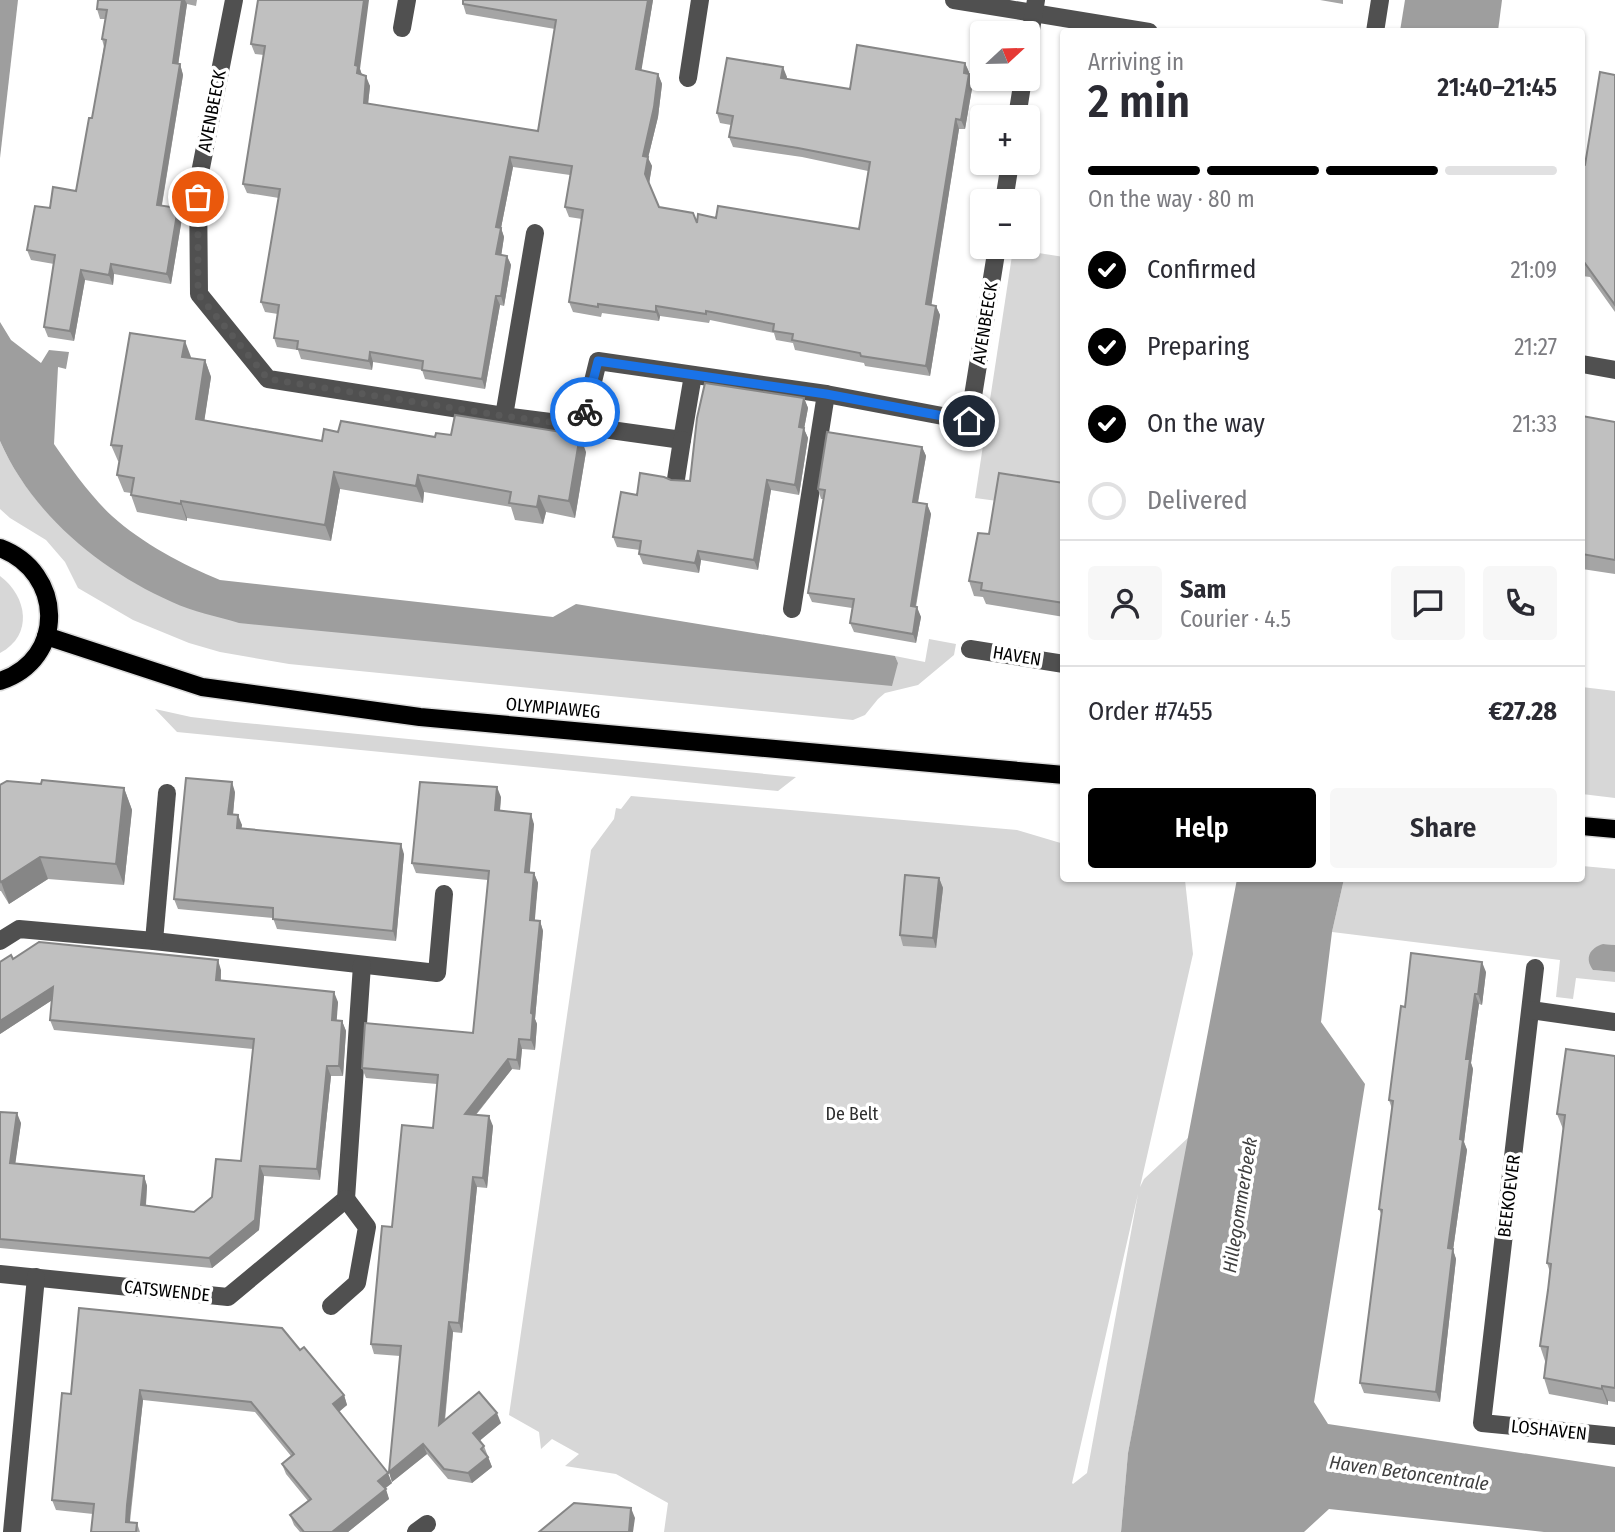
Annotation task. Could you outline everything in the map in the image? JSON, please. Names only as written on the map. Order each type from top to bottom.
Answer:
[{"type":"main road","points":[[0,548],[21,559],[38,576],[48,599],[49,624],[46,636],[31,662],[15,675],[0,681]]},
{"type":"main road","name":"OLYMPIAWEG","points":[[46,636],[202,687],[420,717],[1060,775]]},
{"type":"main road","points":[[1585,826],[1615,829]]},
{"type":"street","name":"AVENBEECK","points":[[234,0],[198,183],[198,294],[268,379],[504,416],[682,440]]},
{"type":"street","points":[[402,28],[407,0]]},
{"type":"street","points":[[688,78],[700,0]]},
{"type":"street","points":[[954,0],[1035,6],[1131,28]]},
{"type":"street","points":[[1376,28],[1380,0]]},
{"type":"street","points":[[504,416],[535,233]]},
{"type":"street","name":"AVENBEECK","points":[[582,426],[598,361],[826,394],[969,421],[995,259]]},
{"type":"street","points":[[1585,365],[1615,370]]},
{"type":"street","points":[[676,480],[693,375]]},
{"type":"street","points":[[792,610],[826,394]]},
{"type":"street","name":"HAVEN","points":[[970,649],[1060,663]]},
{"type":"street","points":[[154,941],[167,793]]},
{"type":"street","points":[[0,941],[19,929],[154,941],[437,973],[444,894]]},
{"type":"street","points":[[331,1306],[357,1283],[367,1227],[346,1199],[362,965]]},
{"type":"street","name":"BEEKOEVER","points":[[1482,1423],[1535,968]]},
{"type":"street","points":[[1531,1010],[1615,1022]]},
{"type":"street","name":"CATSWENDE","points":[[0,1274],[228,1297],[346,1199]]},
{"type":"street","points":[[12,1532],[36,1277]]},
{"type":"street","name":"LOSHAVEN","points":[[1482,1423],[1615,1436]]},
{"type":"green space","points":[[1040,253],[1060,256],[1060,509],[975,498],[1011,259],[1040,259]]},
{"type":"green space","points":[[0,441],[26,487],[42,507],[79,542],[144,587],[898,663],[895,656],[925,662],[929,639],[956,644],[954,655],[918,685],[885,693],[865,715],[853,720],[289,664],[220,652],[189,643],[133,620],[78,588],[65,562],[46,540],[0,509]]},
{"type":"green space","points":[[0,576],[16,594],[23,615],[18,636],[0,653]]},
{"type":"green space","points":[[1585,687],[1615,691],[1615,798],[1585,794]]},
{"type":"green space","points":[[155,709],[191,717],[235,722],[796,777],[778,791],[177,732]]},
{"type":"green space","name":"De Belt","points":[[631,796],[1017,830],[1060,843],[1060,882],[1185,882],[1193,954],[1140,1187],[1144,1179],[1190,1136],[1128,1453],[1121,1532],[664,1532],[668,1503],[616,1474],[565,1466],[579,1454],[552,1439],[541,1449],[539,1432],[509,1415],[591,850],[614,819],[616,808],[621,809]],"holes":[[[1138,1194],[1087,1473],[1072,1483]]]},
{"type":"green space","points":[[1585,866],[1615,869],[1615,945],[1603,944],[1593,970],[1615,972],[1615,982],[1576,978],[1573,999],[1556,997],[1560,960],[1332,932],[1343,882],[1585,882]]},
{"type":"water","points":[[0,0],[18,0],[0,158]]},
{"type":"water","points":[[1405,0],[1502,0],[1498,28],[1400,28]]},
{"type":"water","points":[[0,322],[11,340],[41,363],[49,350],[69,352],[66,369],[58,367],[54,444],[97,501],[124,526],[150,544],[220,580],[553,617],[576,604],[895,656],[898,663],[892,686],[239,623],[180,605],[145,589],[94,556],[50,516],[14,468],[0,441]]},
{"type":"water","points":[[1236,882],[1343,882],[1332,932],[1321,1022],[1365,1084],[1314,1402],[1328,1424],[1615,1467],[1615,1532],[1544,1532],[1329,1509],[1304,1532],[1121,1532],[1128,1453]]},
{"type":"water","points":[[1603,944],[1615,945],[1615,972],[1593,970],[1590,966],[1590,954]]},
{"type":"building","points":[[98,0],[182,0],[173,63],[180,64],[157,205],[178,208],[167,274],[111,264],[109,275],[81,270],[70,331],[44,327],[55,255],[27,250],[35,206],[50,208],[53,187],[76,191],[106,40],[102,39],[107,10],[97,9]]},
{"type":"building","points":[[258,0],[364,0],[355,65],[358,66],[357,73],[366,76],[364,103],[538,131],[556,20],[463,4],[463,0],[648,0],[636,69],[658,74],[643,156],[648,157],[645,174],[659,207],[693,213],[697,223],[698,214],[716,218],[718,206],[859,229],[870,162],[729,137],[733,116],[717,113],[727,58],[783,67],[781,78],[850,89],[857,45],[965,63],[964,73],[969,74],[961,120],[956,119],[926,304],[936,306],[926,366],[861,356],[860,353],[792,340],[793,334],[773,331],[774,324],[706,311],[706,314],[656,306],[656,312],[569,302],[583,210],[565,207],[572,166],[510,157],[496,227],[501,228],[496,254],[507,256],[501,296],[496,296],[482,379],[422,370],[423,361],[370,352],[369,361],[297,349],[298,341],[274,338],[279,305],[261,302],[280,189],[243,184],[265,46],[251,44]]},
{"type":"building","points":[[1600,72],[1615,75],[1615,305],[1585,263],[1585,165]]},
{"type":"building","points":[[130,333],[185,341],[182,357],[205,360],[196,419],[322,441],[324,429],[338,432],[341,421],[435,437],[436,433],[451,435],[455,415],[580,435],[569,501],[539,496],[537,507],[509,503],[511,492],[418,475],[416,486],[334,472],[325,525],[131,495],[134,478],[117,475],[122,446],[111,445]]},
{"type":"building","points":[[705,383],[804,398],[799,427],[804,428],[795,485],[767,480],[754,560],[698,551],[695,563],[639,554],[641,541],[613,537],[621,492],[637,495],[640,473],[690,481],[697,418]]},
{"type":"building","points":[[1585,417],[1615,422],[1615,560],[1585,555]]},
{"type":"building","points":[[827,432],[922,447],[913,502],[927,504],[911,606],[917,607],[913,634],[850,623],[854,599],[808,593],[825,490],[818,489]]},
{"type":"building","points":[[999,473],[1060,482],[1060,602],[981,590],[982,583],[969,581],[978,533],[989,534]]},
{"type":"building","points":[[186,778],[232,782],[228,814],[238,815],[237,828],[401,844],[393,931],[273,919],[273,908],[174,899]]},
{"type":"building","points":[[42,780],[124,788],[116,864],[40,857],[1,882],[0,785],[7,781],[41,784]]},
{"type":"building","points":[[420,782],[497,787],[495,810],[531,814],[525,872],[534,873],[530,920],[540,921],[531,1040],[519,1039],[517,1060],[508,1059],[465,1114],[489,1116],[483,1178],[473,1177],[459,1323],[449,1322],[439,1425],[479,1392],[497,1413],[473,1433],[484,1446],[481,1449],[488,1457],[468,1473],[444,1469],[423,1444],[389,1472],[401,1346],[371,1344],[382,1226],[392,1227],[402,1125],[433,1128],[438,1075],[362,1068],[365,1023],[473,1033],[489,871],[412,863]]},
{"type":"building","points":[[905,875],[939,878],[933,938],[900,935]]},
{"type":"building","points":[[39,942],[218,960],[216,980],[334,992],[332,1020],[342,1021],[339,1066],[327,1066],[317,1169],[260,1166],[255,1220],[209,1258],[0,1239],[0,1112],[17,1113],[10,1163],[144,1176],[141,1205],[194,1212],[212,1197],[216,1159],[241,1161],[254,1039],[50,1020],[53,987],[0,1021],[0,962],[11,955],[13,959]]},
{"type":"building","points":[[1411,953],[1482,962],[1466,1059],[1470,1059],[1460,1139],[1463,1140],[1448,1248],[1453,1249],[1436,1392],[1360,1383],[1382,1210],[1379,1209],[1393,1101],[1389,1100]]},
{"type":"building","points":[[1566,1049],[1615,1056],[1615,1388],[1602,1386],[1602,1389],[1544,1378],[1548,1347],[1540,1346],[1551,1264],[1547,1263],[1565,1115],[1557,1114]]},
{"type":"building","points":[[79,1308],[282,1328],[300,1350],[304,1347],[344,1395],[333,1404],[388,1473],[378,1481],[386,1489],[332,1532],[304,1532],[290,1515],[311,1499],[282,1464],[294,1454],[251,1402],[140,1390],[126,1522],[137,1523],[136,1532],[91,1532],[94,1504],[52,1500],[62,1393],[71,1394]]},
{"type":"building","points":[[574,1503],[631,1508],[629,1532],[539,1532]]},
{"type":"way so far","points":[[198,197],[198,294],[268,379],[582,426],[585,412]]},
{"type":"route","points":[[585,412],[598,361],[826,394],[969,421]]},
{"type":"water label","name":"Hillegommerbeek","points":[[1240,1205]]},
{"type":"water label","name":"Haven Betoncentrale","points":[[1409,1473]]}]
